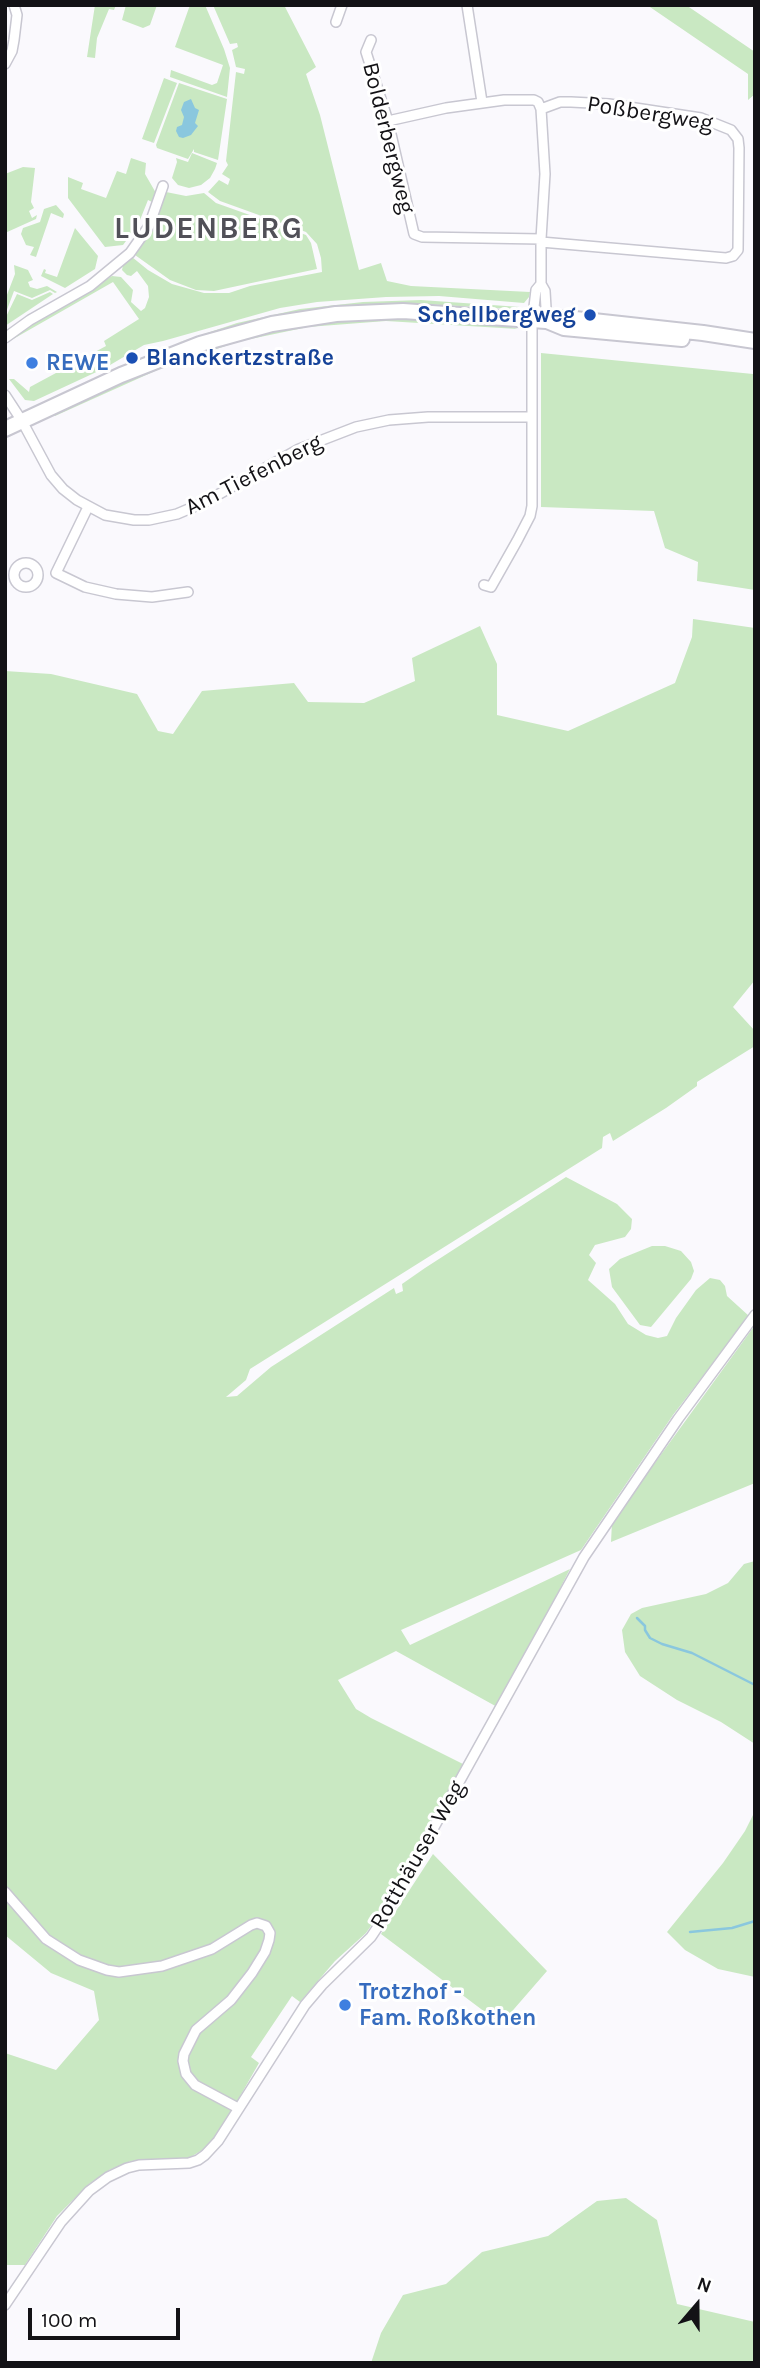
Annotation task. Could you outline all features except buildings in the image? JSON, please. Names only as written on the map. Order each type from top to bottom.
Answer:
[{"type":"main road","points":[[5,429],[172,354],[272,324],[336,314],[380,311],[440,312],[539,319],[566,318],[703,333],[755,342]]},
{"type":"street","points":[[5,64],[15,40],[17,15],[14,5]]},
{"type":"street","points":[[335,22],[342,5]]},
{"type":"street","points":[[467,5],[482,102]]},
{"type":"street","name":"Bolderbergweg","points":[[372,40],[366,52],[388,121],[414,234],[422,237],[541,241]]},
{"type":"street","points":[[388,121],[482,102],[528,99],[538,102],[541,108],[545,174],[541,284],[545,290],[546,308],[539,319],[532,416],[533,483],[530,516],[491,587],[484,585]]},
{"type":"street","name":"Poßbergweg","points":[[541,108],[560,102],[609,104],[701,118],[731,130],[738,139],[739,148],[738,250],[733,256],[726,258],[541,241]]},
{"type":"street","points":[[5,338],[30,320],[90,286],[130,253],[149,226],[163,186]]},
{"type":"street","points":[[5,395],[22,421]]},
{"type":"street","name":"Am Tiefenberg","points":[[22,421],[51,475],[63,489],[105,515],[121,519],[149,520],[164,518],[205,502],[299,449],[356,427],[389,420],[428,417],[532,416]]},
{"type":"street","points":[[55,573],[89,507]]},
{"type":"street","points":[[38,575],[55,573],[99,591],[125,595],[152,597],[187,592]]},
{"type":"street","name":"Rotthäuser Weg","points":[[5,2305],[61,2222],[89,2191],[108,2177],[127,2168],[189,2163],[211,2150],[304,2005],[321,1984],[371,1937],[383,1919],[584,1557],[678,1419],[755,1315]]},
{"type":"street","points":[[5,1892],[46,1939],[79,1960],[120,1972],[162,1966],[212,1949],[251,1925],[257,1923],[266,1927],[269,1930],[269,1940],[252,1973],[231,2000],[196,2030],[184,2054],[186,2074],[195,2085],[238,2108]]},
{"type":"green space","points":[[95,5],[116,5],[114,10],[109,9],[97,38],[95,58],[87,57]]},
{"type":"green space","points":[[126,5],[157,5],[150,25],[143,28],[122,20]]},
{"type":"green space","points":[[190,5],[205,5],[224,49],[230,68],[227,97],[170,77],[171,70],[212,85],[217,83],[223,65],[175,47]]},
{"type":"green space","points":[[213,5],[284,5],[316,67],[306,74],[320,115],[359,270],[381,263],[387,281],[411,286],[530,292],[529,297],[524,303],[439,296],[386,297],[317,302],[280,308],[144,345],[105,368],[34,401],[25,400],[9,379],[14,379],[29,392],[30,387],[106,346],[104,341],[139,319],[113,282],[8,342],[37,321],[112,276],[121,277],[133,290],[131,302],[141,311],[149,297],[148,286],[137,271],[131,276],[122,270],[123,265],[132,257],[172,284],[204,293],[229,293],[250,286],[322,272],[317,244],[306,232],[220,201],[208,192],[219,180],[228,185],[230,179],[222,174],[228,165],[226,161],[236,72],[244,74],[245,69],[236,67],[232,50],[238,47],[237,43],[230,44]]},
{"type":"green space","points":[[647,5],[686,5],[755,52],[755,94],[748,100],[748,74]]},
{"type":"green space","points":[[164,78],[177,83],[154,143],[142,139]]},
{"type":"green space","points":[[179,83],[227,99],[218,160],[194,152],[194,149],[188,159],[157,148]]},
{"type":"green space","points":[[192,153],[217,163],[210,178],[201,185],[189,188],[178,185],[172,178],[176,158],[188,162]]},
{"type":"green space","points":[[131,158],[146,163],[145,174],[156,193],[154,203],[148,200],[138,225],[123,245],[105,247],[68,198],[68,177],[83,183],[81,189],[106,198],[117,171],[126,174]]},
{"type":"green space","points":[[23,167],[35,168],[31,202],[34,208],[29,211],[32,218],[37,215],[36,219],[5,233],[5,174]]},
{"type":"green space","points":[[166,192],[186,196],[204,193],[216,203],[306,235],[311,243],[317,269],[214,291],[196,290],[170,280],[135,255],[150,233]]},
{"type":"green space","points":[[56,205],[64,214],[63,218],[51,213],[36,257],[30,255],[34,247],[26,245],[21,234],[23,228],[40,222],[44,209]]},
{"type":"green space","points":[[75,228],[98,256],[95,269],[65,288],[41,276],[44,269],[45,273],[57,277]]},
{"type":"green space","points":[[14,265],[28,270],[33,280],[28,282],[30,287],[37,289],[47,286],[57,292],[50,290],[32,298],[14,291],[5,315],[5,300],[15,274]]},
{"type":"green space","points":[[50,292],[53,294],[5,326],[5,319],[17,294],[32,300]]},
{"type":"green space","points":[[421,300],[520,307],[513,309],[406,303],[362,305],[269,318],[177,343],[237,323],[300,309],[363,302]]},
{"type":"green space","points":[[347,319],[469,322],[518,329],[386,321],[308,327],[241,341],[198,355],[164,367],[55,416],[54,413],[181,357],[271,330]]},
{"type":"green space","points":[[541,353],[753,374],[755,590],[697,581],[698,562],[665,548],[654,511],[541,507]]},
{"type":"green space","points":[[693,619],[755,628],[755,980],[733,1007],[755,1031],[755,1046],[697,1082],[697,1086],[666,1108],[613,1141],[610,1133],[603,1137],[602,1148],[250,1369],[246,1380],[226,1397],[237,1396],[271,1367],[394,1288],[396,1294],[403,1291],[402,1284],[566,1177],[617,1204],[632,1219],[631,1229],[625,1237],[595,1245],[589,1255],[596,1263],[588,1280],[615,1304],[628,1324],[646,1335],[658,1338],[667,1336],[696,1290],[710,1278],[720,1280],[725,1286],[727,1296],[749,1316],[673,1415],[581,1550],[401,1630],[410,1645],[570,1569],[499,1708],[396,1651],[338,1680],[356,1709],[465,1765],[387,1903],[366,1933],[335,1961],[300,2002],[292,1996],[251,2057],[259,2063],[209,2146],[189,2158],[131,2161],[109,2170],[89,2184],[57,2216],[25,2265],[5,2265],[5,2053],[56,2070],[99,2020],[94,1991],[51,1973],[5,1935],[5,671],[51,674],[137,694],[158,731],[173,734],[202,691],[294,683],[308,702],[364,703],[415,681],[412,658],[480,626],[497,664],[497,715],[568,731],[675,683],[692,637]]},
{"type":"green space","points":[[652,1246],[665,1246],[681,1251],[691,1262],[694,1271],[691,1279],[651,1327],[640,1325],[612,1287],[609,1269],[620,1259]]},
{"type":"green space","points":[[755,1325],[755,1483],[611,1542],[612,1522]]},
{"type":"green space","points":[[755,1561],[755,1744],[640,1676],[625,1652],[622,1630],[631,1614],[642,1608],[706,1594],[728,1583],[744,1564]]},
{"type":"green space","points":[[755,1811],[755,1977],[718,1969],[685,1950],[667,1932],[723,1863]]},
{"type":"green space","points":[[433,1854],[547,1971],[501,2024],[381,1934]]},
{"type":"green space","points":[[626,2198],[657,2220],[677,2304],[755,2322],[755,2363],[371,2363],[381,2333],[403,2295],[446,2284],[482,2252],[548,2236],[597,2201]]},
{"type":"water","points":[[191,99],[199,110],[195,123],[198,126],[191,135],[179,137],[177,127],[182,125],[184,117],[181,110],[184,102]]},
{"type":"waterway","points":[[637,1618],[645,1626],[650,1638],[692,1653],[755,1685]]},
{"type":"waterway","points":[[690,1932],[732,1928],[755,1921]]},
{"type":"place","name":"Schellbergweg","points":[[590,315]]},
{"type":"place","name":"Blanckertzstraße","points":[[132,358]]},
{"type":"place","name":"REWE","points":[[32,363]]},
{"type":"place","name":"Trotzhof - Fam. Roßkothen","points":[[345,2005]]},
{"type":"district","name":"LUDENBERG","points":[[209,229]]}]
